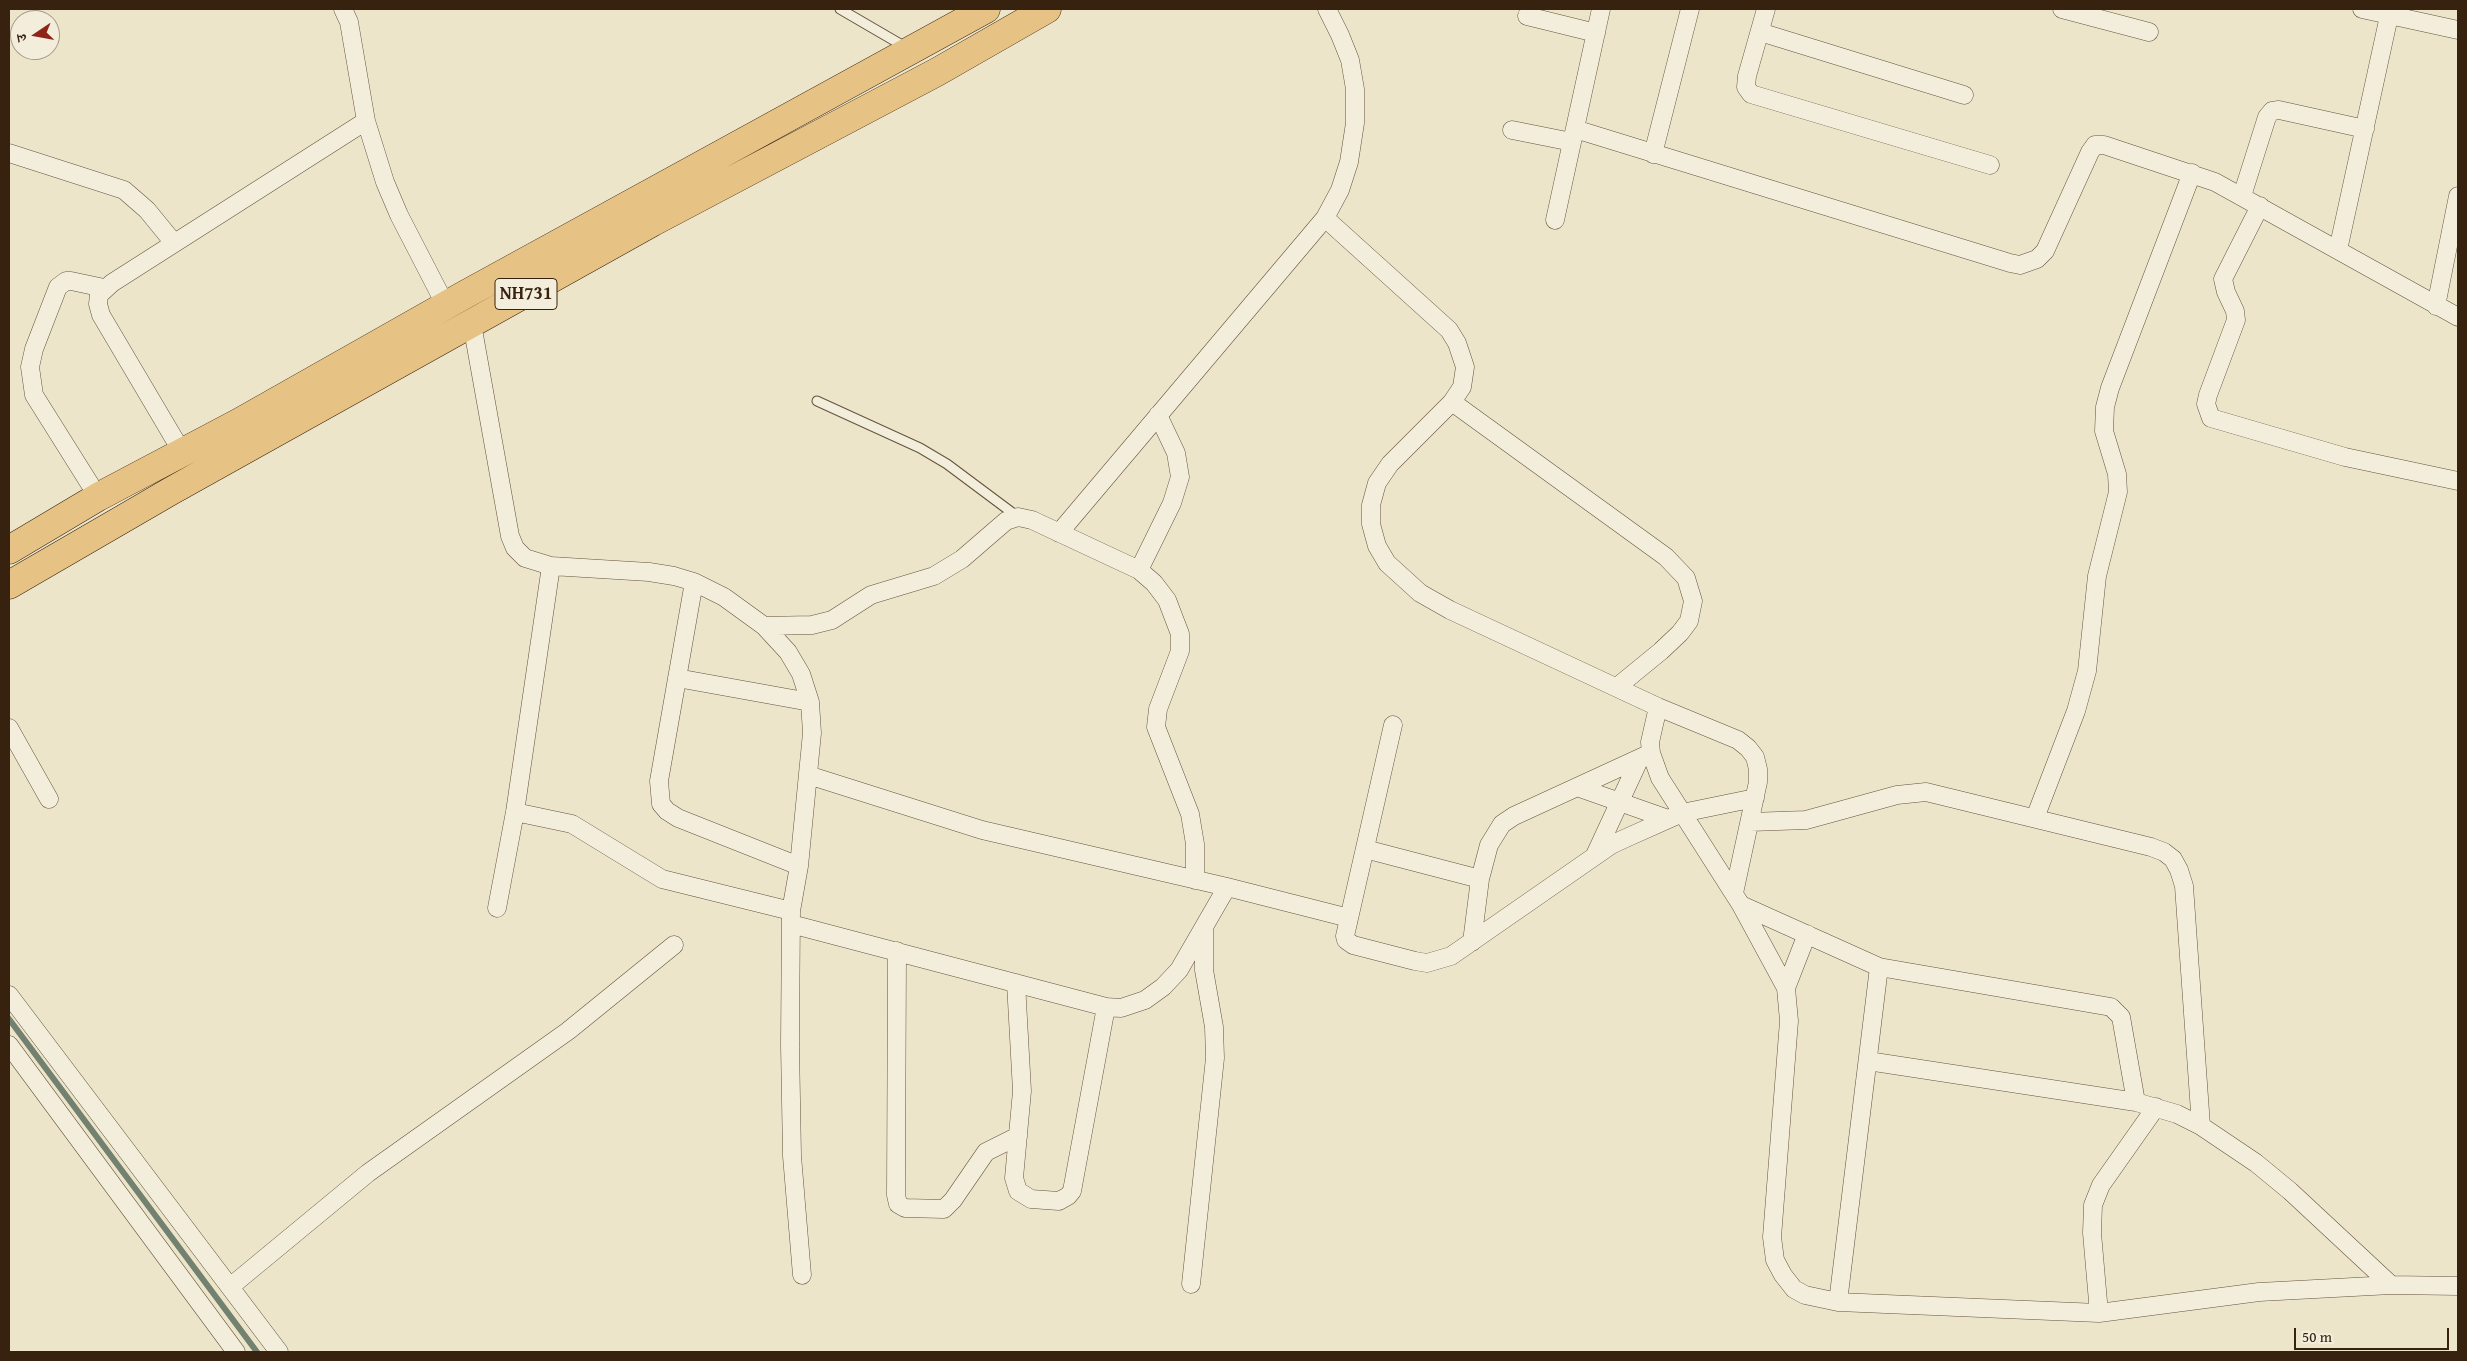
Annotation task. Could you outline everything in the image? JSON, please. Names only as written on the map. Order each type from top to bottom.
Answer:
[{"type":"highway","name":"NH731","points":[[9,585],[171,491],[653,222],[928,77],[1047,9]]},
{"type":"highway","name":"NH731","points":[[9,550],[98,497],[238,423],[446,306],[984,10]]},
{"type":"street","points":[[343,9],[348,22],[366,121],[385,182],[398,215],[446,306]]},
{"type":"street","points":[[1059,533],[1324,218],[1340,190],[1348,162],[1355,123],[1355,89],[1350,60],[1327,9]]},
{"type":"street","points":[[1555,220],[1601,9]]},
{"type":"street","points":[[1653,154],[1690,9]]},
{"type":"street","points":[[1766,9],[1746,83],[1751,94],[1990,165]]},
{"type":"street","points":[[2062,9],[2149,32]]},
{"type":"street","points":[[2362,9],[2458,30]]},
{"type":"street","points":[[1527,16],[1596,33]]},
{"type":"street","points":[[2338,250],[2389,16]]},
{"type":"street","points":[[1760,32],[1964,95]]},
{"type":"street","points":[[2242,196],[2267,117],[2272,111],[2279,110],[2365,129]]},
{"type":"street","points":[[182,452],[101,315],[98,304],[99,295],[104,288],[366,121]]},
{"type":"street","points":[[1512,130],[1574,136],[1653,154],[2010,263],[2020,264],[2037,260],[2046,251],[2090,152],[2095,145],[2109,146],[2192,173],[2242,196],[2458,317]]},
{"type":"street","points":[[9,153],[124,190],[147,210],[174,243]]},
{"type":"street","points":[[2035,818],[2076,712],[2087,671],[2097,576],[2118,492],[2117,474],[2104,431],[2105,408],[2110,388],[2192,173]]},
{"type":"street","points":[[2436,306],[2458,196]]},
{"type":"street","points":[[2260,206],[2223,279],[2226,292],[2236,311],[2236,320],[2208,395],[2206,404],[2212,418],[2345,457],[2458,481]]},
{"type":"street","points":[[1324,218],[1449,330],[1457,343],[1465,367],[1462,387],[1452,402],[1390,464],[1377,483],[1371,505],[1371,524],[1377,546],[1386,563],[1420,593],[1450,610],[1658,707],[1738,740],[1748,748],[1755,758],[1758,769],[1738,899]]},
{"type":"street","points":[[98,497],[34,395],[30,367],[34,349],[58,287],[66,281],[76,281],[104,288]]},
{"type":"street","points":[[472,324],[510,536],[515,548],[525,558],[551,566],[649,572],[694,582],[724,597],[764,626],[788,652],[801,674],[810,702],[812,734],[799,866],[791,917],[790,1045],[792,1156],[802,1275]]},
{"type":"street","points":[[1452,402],[1666,557],[1686,578],[1693,601],[1689,621],[1680,633],[1661,651],[1617,687]]},
{"type":"street","points":[[1139,570],[1172,503],[1180,477],[1176,453],[1158,415]]},
{"type":"street","points":[[764,626],[812,625],[832,620],[871,596],[934,576],[962,559],[1006,521],[1018,517],[1032,520],[1139,570],[1154,583],[1167,600],[1180,634],[1180,651],[1158,708],[1156,727],[1190,814],[1195,844],[1195,880]]},
{"type":"street","points":[[497,908],[515,812],[551,566]]},
{"type":"street","points":[[694,582],[659,781],[661,804],[667,811],[678,818],[799,866]]},
{"type":"street","points":[[677,678],[810,702]]},
{"type":"street","points":[[1593,858],[1646,756],[1658,707]]},
{"type":"street","points":[[1393,725],[1346,936],[1349,944],[1415,961],[1438,961],[1451,956],[1619,842],[1675,816],[1755,798]]},
{"type":"street","points":[[9,728],[49,798]]},
{"type":"street","points":[[1472,942],[1480,879],[1489,845],[1502,824],[1514,816],[1646,756]]},
{"type":"street","points":[[1646,756],[1660,778],[1675,816],[1738,899],[1786,988],[1789,1022],[1772,1236],[1775,1260],[1782,1276],[1794,1289],[1805,1295],[1838,1302],[2099,1313],[2259,1292],[2391,1285],[2458,1286]]},
{"type":"street","points":[[808,775],[982,830],[1227,887],[1349,918]]},
{"type":"street","points":[[1577,787],[1621,803],[1675,816]]},
{"type":"street","points":[[1750,822],[1806,820],[1913,792],[1944,795],[2151,847],[2164,852],[2173,859],[2184,886],[2201,1126]]},
{"type":"street","points":[[515,812],[572,824],[662,879],[791,917],[897,952],[1106,1006],[1121,1008],[1145,1000],[1163,987],[1179,970],[1227,887]]},
{"type":"street","points":[[1364,849],[1480,879]]},
{"type":"street","points":[[1738,899],[1878,967],[2111,1006],[2122,1017],[2136,1102]]},
{"type":"street","points":[[1191,1284],[1216,1058],[1214,1027],[1204,970],[1204,928]]},
{"type":"street","points":[[1786,988],[1807,934]]},
{"type":"street","points":[[230,1286],[368,1173],[546,1047],[674,945]]},
{"type":"street","points":[[897,952],[896,1195],[898,1204],[905,1208],[944,1209],[953,1200],[986,1152],[1018,1136]]},
{"type":"street","points":[[1838,1302],[1878,967]]},
{"type":"street","points":[[1016,983],[1022,1090],[1014,1178],[1018,1191],[1031,1199],[1047,1202],[1059,1201],[1068,1196],[1074,1182],[1106,1006]]},
{"type":"street","points":[[9,994],[279,1352]]},
{"type":"street","points":[[9,1045],[236,1352]]},
{"type":"street","points":[[1868,1061],[2136,1102],[2178,1114],[2201,1126],[2248,1157],[2290,1191],[2391,1285]]},
{"type":"street","points":[[2099,1313],[2092,1233],[2093,1204],[2101,1185],[2156,1107]]},
{"type":"lane","points":[[840,9],[911,50]]},
{"type":"lane","points":[[817,401],[920,448],[947,464],[1018,517]]},
{"type":"waterway","points":[[9,1019],[257,1352]]}]
